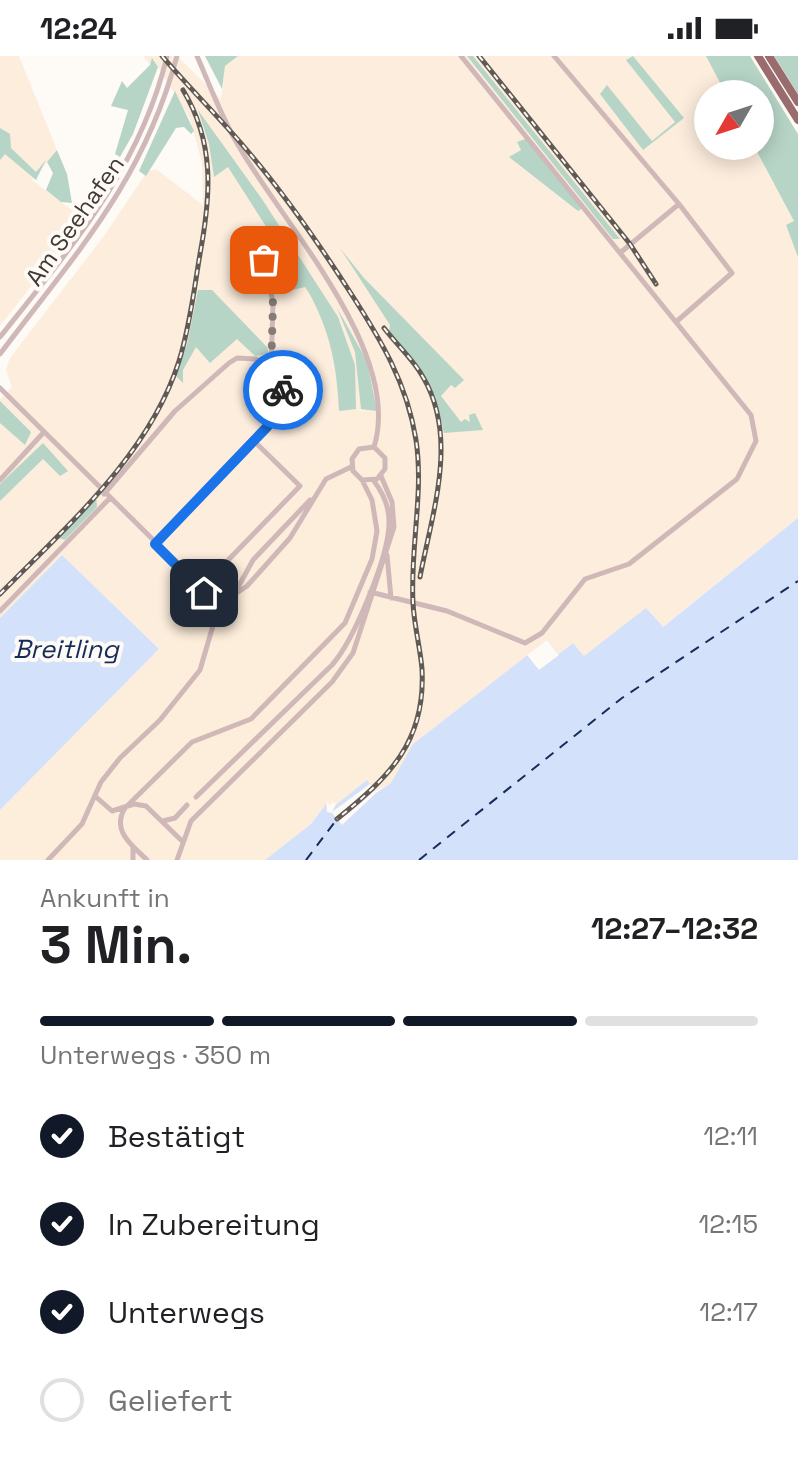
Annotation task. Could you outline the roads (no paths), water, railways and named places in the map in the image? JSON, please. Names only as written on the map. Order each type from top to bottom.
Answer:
[{"type":"highway","points":[[758,56],[798,120]]},
{"type":"highway","points":[[769,56],[798,102]]},
{"type":"street","name":"Am Seehafen","points":[[0,337],[93,219],[122,172],[164,72],[167,56]]},
{"type":"street","name":"Am Seehafen","points":[[0,354],[94,233],[130,176],[155,125],[177,56]]},
{"type":"street","points":[[197,56],[253,169],[343,308],[364,347],[380,398],[380,427],[374,447]]},
{"type":"street","points":[[372,593],[457,614],[516,641],[534,639],[563,610],[585,579],[629,564],[737,479],[756,441],[755,423],[461,56]]},
{"type":"street","points":[[554,56],[679,204],[732,273],[676,323]]},
{"type":"street","points":[[620,253],[679,204]]},
{"type":"street","points":[[264,260],[273,303],[271,372]]},
{"type":"street","points":[[0,611],[107,496],[175,411],[229,363],[237,358],[256,359],[271,372],[284,390],[283,399],[254,441],[155,544]]},
{"type":"street","points":[[1,388],[219,605]]},
{"type":"street","points":[[0,480],[44,432]]},
{"type":"street","points":[[200,589],[300,486],[254,441]]},
{"type":"street","points":[[235,592],[253,560],[331,474],[351,467],[359,449],[374,447]]},
{"type":"street","points":[[196,797],[340,656],[372,593],[387,552],[394,514],[381,476],[385,458],[374,447]]},
{"type":"street","points":[[147,860],[120,831],[119,820],[125,808],[192,742],[242,725],[255,715],[339,630],[349,615],[376,542],[377,519],[362,480],[351,467]]},
{"type":"street","points":[[362,480],[374,481],[381,476]]},
{"type":"street","points":[[177,860],[191,821],[310,703],[353,653],[388,536],[390,518],[386,500],[374,481]]},
{"type":"street","points":[[48,860],[82,824],[95,796],[120,758],[160,720],[200,670],[219,605],[247,586],[290,538],[313,496]]},
{"type":"street","points":[[387,552],[391,598]]},
{"type":"street","points":[[95,796],[112,811],[146,806],[182,841]]},
{"type":"street","points":[[162,821],[175,818],[187,805]]},
{"type":"street","points":[[133,846],[133,860]]},
{"type":"water","points":[[798,518],[798,860],[265,860],[311,824],[326,804],[327,812],[367,780],[376,793],[391,783],[413,744],[547,640],[559,654],[573,643],[584,656],[646,608],[663,627]]},
{"type":"water","name":"Breitling","points":[[62,555],[159,649],[0,810],[0,618]]},
{"type":"railway","points":[[162,56],[251,155],[315,239],[382,345],[412,419],[418,460],[413,582],[422,669],[418,717],[411,737],[388,772],[337,819]]},
{"type":"railway","points":[[479,56],[630,244],[656,284]]},
{"type":"railway","points":[[0,594],[78,515],[127,458],[166,395],[179,361],[204,232],[208,190],[201,130],[183,90]]},
{"type":"railway","points":[[384,328],[423,377],[434,400],[439,425],[440,476],[420,577]]}]
